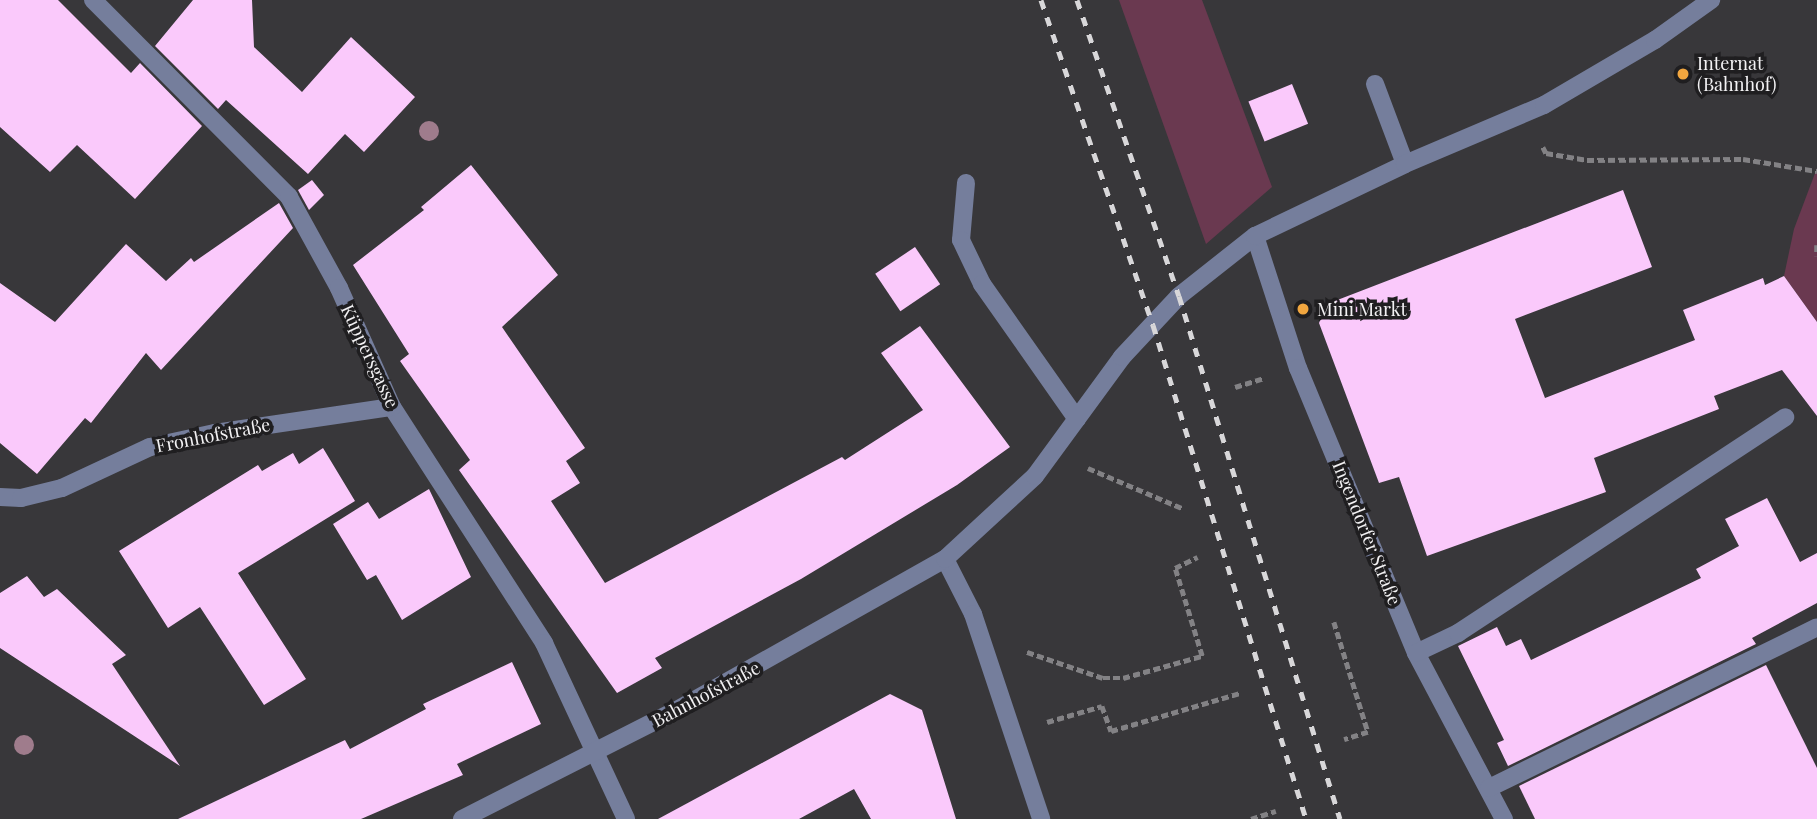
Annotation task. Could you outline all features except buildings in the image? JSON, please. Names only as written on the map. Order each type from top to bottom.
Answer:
[{"type":"street","name":"Küppersgasse","points":[[93,0],[289,197],[339,289],[393,407],[544,643],[626,819]]},
{"type":"street","points":[[1255,236],[1405,164],[1525,113],[1655,40],[1710,0]]},
{"type":"street","points":[[1375,84],[1405,164]]},
{"type":"street","points":[[966,183],[961,240],[982,284],[1077,419]]},
{"type":"street","name":"Bahnhofstraße","points":[[462,819],[595,752],[945,559],[1009,503],[1077,419],[1122,357],[1179,296],[1255,236]]},
{"type":"street","name":"Ingendorfer Straße","points":[[1255,236],[1298,368],[1416,653],[1504,819]]},
{"type":"street","name":"Fronhofstraße","points":[[0,497],[21,498],[62,488],[150,447],[227,431],[393,407]]},
{"type":"street","points":[[1416,653],[1458,633],[1786,418]]},
{"type":"street","points":[[945,559],[973,614],[1041,819]]},
{"type":"street","points":[[1489,788],[1817,627]]},
{"type":"path","points":[[1525,113],[1546,153],[1587,160],[1743,159],[1817,171]]},
{"type":"path","points":[[1817,245],[1817,256]]},
{"type":"path","points":[[1077,476],[1086,467],[1184,509]]},
{"type":"path","points":[[988,661],[1024,650],[1063,667],[1103,678],[1124,678],[1202,656],[1175,568],[1198,557]]},
{"type":"path","points":[[1334,622],[1368,732],[1345,740]]},
{"type":"path","points":[[1053,720],[1102,706],[1111,731],[1240,694]]},
{"type":"path","points":[[1251,819],[1276,811]]},
{"type":"shaded area","points":[[1119,0],[1202,0],[1272,187],[1206,244]]},
{"type":"shaded area","points":[[1817,168],[1817,322],[1784,276],[1794,229]]},
{"type":"railway","points":[[1041,0],[1153,325],[1306,819]]},
{"type":"railway","points":[[1077,0],[1179,296],[1340,819]]},
{"type":"place","name":"Internat (Bahnhof)","points":[[1683,74]]},
{"type":"place","name":"Mini Markt","points":[[1303,309]]}]
